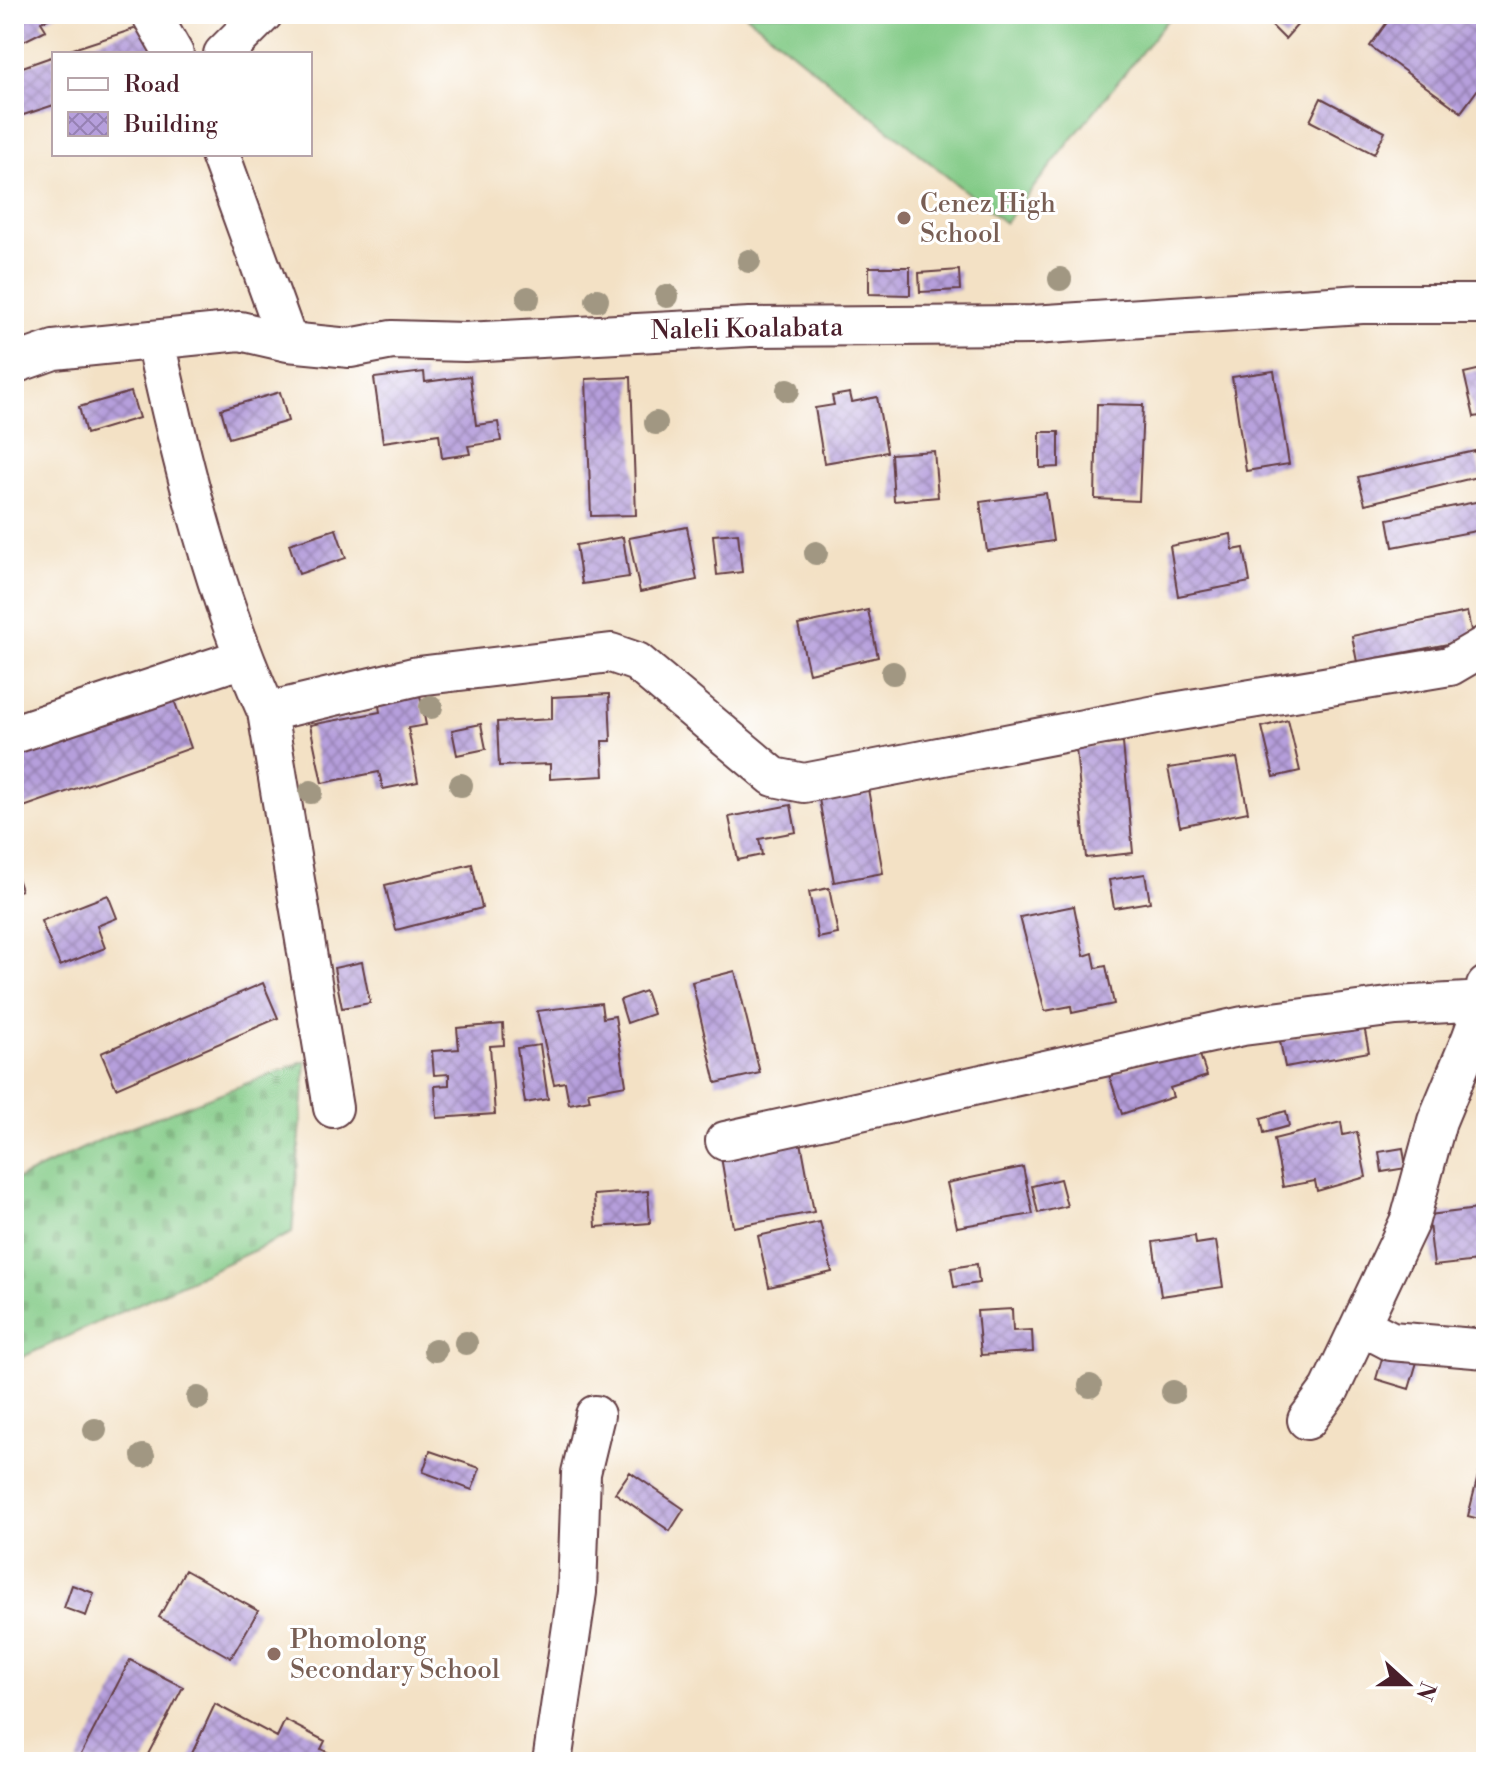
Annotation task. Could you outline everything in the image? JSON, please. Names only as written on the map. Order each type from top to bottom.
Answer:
[{"type":"street","points":[[151,14],[173,52]]},
{"type":"street","points":[[225,52],[263,14]]},
{"type":"street","points":[[221,156],[288,342]]},
{"type":"street","name":"Naleli Koalabata","points":[[14,364],[54,350],[240,331],[288,342],[350,348],[392,340],[465,342],[720,328],[1032,325],[1362,304],[1486,304]]},
{"type":"street","points":[[155,341],[186,480],[243,658],[267,712],[333,1108]]},
{"type":"street","points":[[267,712],[418,676],[611,653],[637,662],[774,777],[804,783],[1161,714],[1450,666],[1486,645]]},
{"type":"street","points":[[14,734],[243,658]]},
{"type":"street","points":[[725,1141],[1243,1026],[1396,1006],[1482,1016],[1437,1121],[1410,1220],[1330,1389],[1307,1420]]},
{"type":"street","points":[[1362,1326],[1391,1341],[1486,1349]]},
{"type":"street","points":[[552,1762],[577,1592],[581,1473],[595,1415]]},
{"type":"green space","points":[[745,14],[1172,14],[1005,223]]},
{"type":"green space","points":[[306,1061],[292,1233],[14,1361],[14,1181],[115,1133]]},
{"type":"building","points":[[14,14],[58,14],[41,22],[46,30],[20,43],[14,34]]},
{"type":"building","points":[[1260,14],[1307,14],[1285,39]]},
{"type":"building","points":[[1393,14],[1486,14],[1486,78],[1461,112],[1370,46]]},
{"type":"building","points":[[146,25],[155,52],[64,52]]},
{"type":"building","points":[[52,57],[52,106],[14,118],[14,70]]},
{"type":"building","points":[[1321,98],[1385,132],[1374,154],[1310,121]]},
{"type":"building","points":[[869,267],[910,267],[910,295],[869,294]]},
{"type":"building","points":[[959,270],[960,290],[920,292],[919,273]]},
{"type":"building","points":[[1486,368],[1486,415],[1474,417],[1464,373]]},
{"type":"building","points":[[1274,371],[1289,464],[1246,471],[1232,377]]},
{"type":"building","points":[[424,372],[425,382],[470,376],[476,425],[498,422],[501,441],[468,446],[470,454],[442,458],[439,434],[383,442],[374,378]]},
{"type":"building","points":[[631,377],[636,515],[591,516],[586,379]]},
{"type":"building","points":[[131,392],[139,418],[86,434],[79,407]]},
{"type":"building","points":[[280,392],[288,421],[229,438],[221,409]]},
{"type":"building","points":[[850,393],[852,402],[877,397],[887,452],[824,463],[815,408],[834,405],[832,396]]},
{"type":"building","points":[[1097,404],[1143,405],[1139,501],[1095,499]]},
{"type":"building","points":[[1040,432],[1059,432],[1059,467],[1040,468]]},
{"type":"building","points":[[934,451],[938,497],[894,501],[891,454]]},
{"type":"building","points":[[1475,451],[1481,476],[1365,504],[1358,477]]},
{"type":"building","points":[[1046,493],[1053,541],[987,551],[980,502]]},
{"type":"building","points":[[1486,500],[1486,529],[1393,547],[1388,519]]},
{"type":"building","points":[[687,527],[697,580],[640,592],[629,538]]},
{"type":"building","points":[[336,529],[346,558],[299,574],[289,544]]},
{"type":"building","points":[[738,533],[742,572],[717,575],[713,535]]},
{"type":"building","points":[[1231,534],[1233,550],[1244,548],[1250,582],[1178,596],[1170,546]]},
{"type":"building","points":[[623,537],[629,577],[582,584],[576,545]]},
{"type":"building","points":[[868,610],[878,657],[809,673],[798,625]]},
{"type":"building","points":[[1467,612],[1473,639],[1357,662],[1352,636]]},
{"type":"building","points":[[419,691],[426,725],[408,728],[418,782],[383,789],[379,772],[322,783],[310,725],[380,712],[378,700]]},
{"type":"building","points":[[609,694],[611,741],[602,741],[604,776],[550,779],[550,764],[499,766],[497,722],[552,719],[552,697]]},
{"type":"building","points":[[173,697],[191,748],[18,809],[14,796],[14,753]]},
{"type":"building","points":[[1288,720],[1300,771],[1274,777],[1262,727]]},
{"type":"building","points":[[481,724],[486,749],[457,755],[452,730]]},
{"type":"building","points":[[1123,743],[1133,853],[1086,858],[1076,748]]},
{"type":"building","points":[[1237,758],[1248,812],[1180,826],[1168,768]]},
{"type":"building","points":[[868,789],[883,873],[834,882],[819,799]]},
{"type":"building","points":[[791,805],[796,832],[759,839],[762,855],[738,860],[729,817]]},
{"type":"building","points":[[472,864],[482,908],[396,930],[385,885]]},
{"type":"building","points":[[14,869],[21,890],[14,892]]},
{"type":"building","points":[[1145,874],[1150,902],[1114,908],[1109,880]]},
{"type":"building","points":[[829,888],[838,934],[818,938],[809,892]]},
{"type":"building","points":[[108,895],[117,918],[97,926],[105,948],[60,966],[41,921]]},
{"type":"building","points":[[1074,906],[1084,956],[1093,953],[1096,968],[1106,966],[1114,1004],[1072,1013],[1071,1006],[1045,1011],[1020,917]]},
{"type":"building","points":[[362,962],[370,1003],[342,1008],[334,968]]},
{"type":"building","points":[[735,971],[760,1073],[716,1083],[692,982]]},
{"type":"building","points":[[263,983],[278,1018],[116,1088],[101,1053]]},
{"type":"building","points":[[645,991],[653,1014],[627,1023],[620,1000]]},
{"type":"building","points":[[601,1003],[603,1018],[615,1016],[626,1085],[588,1092],[590,1100],[569,1104],[565,1082],[554,1084],[537,1011]]},
{"type":"building","points":[[503,1024],[504,1045],[490,1046],[495,1114],[437,1118],[435,1086],[449,1085],[449,1074],[434,1075],[432,1051],[459,1049],[457,1028]]},
{"type":"building","points":[[1364,1026],[1369,1052],[1285,1067],[1280,1041]]},
{"type":"building","points":[[540,1045],[548,1099],[525,1103],[517,1048]]},
{"type":"building","points":[[1197,1046],[1207,1076],[1170,1088],[1173,1097],[1122,1114],[1109,1075]]},
{"type":"building","points":[[1286,1111],[1289,1126],[1264,1133],[1261,1118]]},
{"type":"building","points":[[1341,1122],[1343,1135],[1357,1132],[1366,1177],[1317,1191],[1315,1181],[1283,1187],[1274,1139]]},
{"type":"building","points":[[801,1142],[814,1212],[733,1227],[721,1157]]},
{"type":"building","points":[[1403,1148],[1406,1168],[1382,1172],[1379,1152]]},
{"type":"building","points":[[1023,1167],[1033,1214],[957,1227],[947,1183]]},
{"type":"building","points":[[1060,1179],[1067,1206],[1038,1213],[1032,1186]]},
{"type":"building","points":[[648,1191],[650,1223],[596,1227],[594,1195]]},
{"type":"building","points":[[1486,1208],[1486,1260],[1434,1266],[1428,1215]]},
{"type":"building","points":[[820,1222],[832,1272],[769,1287],[758,1236]]},
{"type":"building","points":[[1195,1236],[1196,1244],[1216,1241],[1223,1287],[1161,1296],[1153,1242]]},
{"type":"building","points":[[977,1264],[979,1283],[954,1287],[951,1268]]},
{"type":"building","points":[[1012,1309],[1013,1331],[1032,1330],[1033,1352],[981,1355],[977,1311]]},
{"type":"building","points":[[1384,1352],[1417,1362],[1409,1389],[1376,1379]]},
{"type":"building","points":[[430,1451],[480,1468],[472,1490],[423,1472]]},
{"type":"building","points":[[1482,1460],[1486,1461],[1486,1521],[1468,1516]]},
{"type":"building","points":[[630,1472],[684,1509],[670,1531],[615,1493]]},
{"type":"building","points":[[185,1570],[258,1611],[231,1658],[159,1617]]},
{"type":"building","points":[[72,1585],[94,1593],[86,1616],[64,1608]]},
{"type":"building","points":[[130,1660],[183,1687],[144,1762],[77,1762]]},
{"type":"building","points":[[215,1704],[277,1737],[285,1720],[325,1741],[321,1749],[346,1762],[188,1762]]},
{"type":"place","name":"Cenez High School","points":[[904,218]]},
{"type":"place","name":"Phomolong Secondary School","points":[[274,1654]]}]
